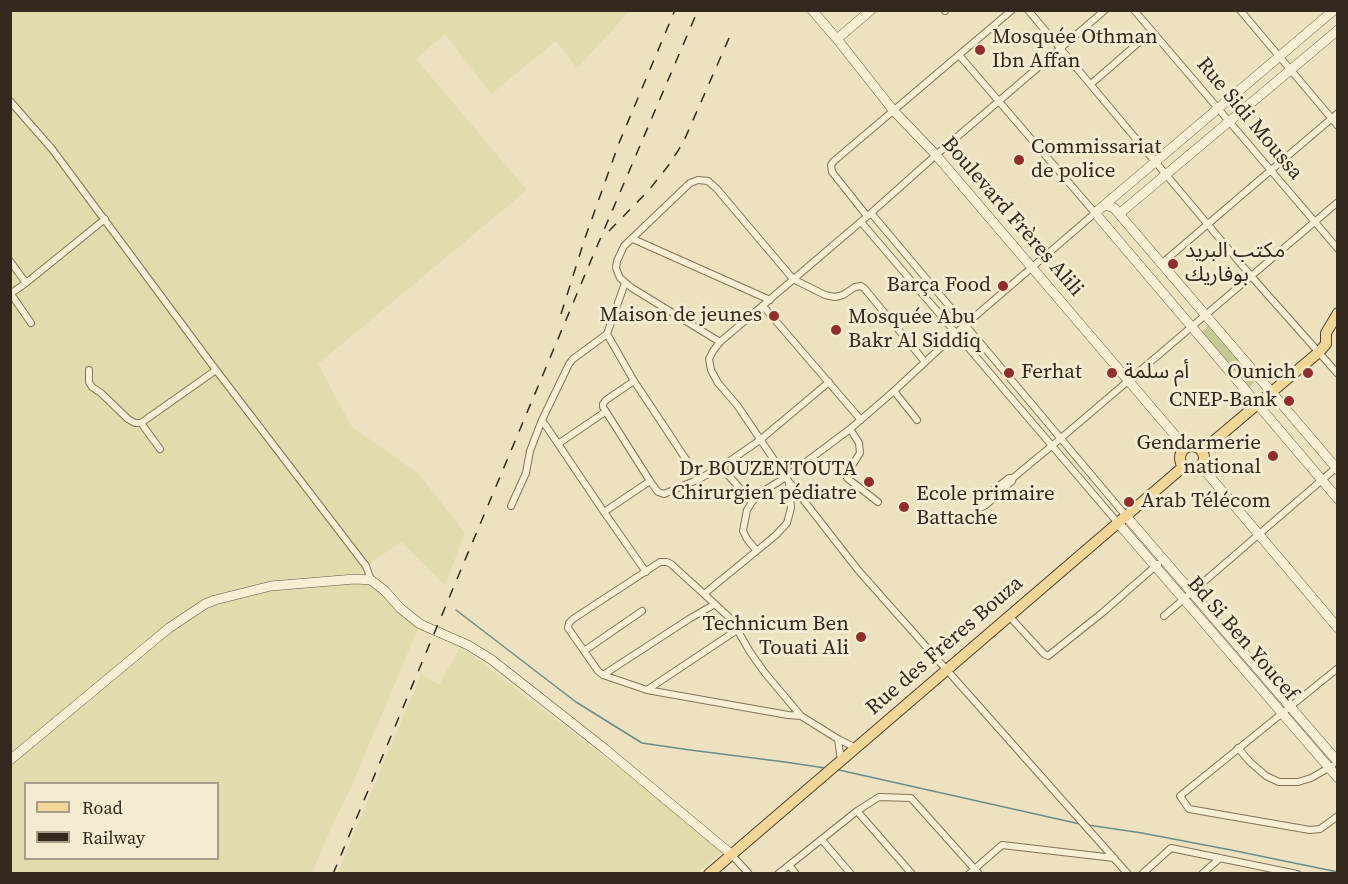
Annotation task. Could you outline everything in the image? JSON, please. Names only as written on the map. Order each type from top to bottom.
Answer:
[{"type":"main road","points":[[1202,451],[1328,347],[1326,333],[1338,313]]},
{"type":"main road","points":[[1196,446],[1202,451],[1204,459],[1201,466],[1194,470],[1183,467],[1179,459],[1185,447],[1196,446]]},
{"type":"main road","name":"Rue des Frères Bouza","points":[[709,873],[1183,467]]},
{"type":"street","name":"Boulevard Frères Alili","points":[[812,10],[893,110],[936,155],[1185,447]]},
{"type":"street","points":[[837,39],[871,10]]},
{"type":"street","points":[[1012,10],[834,161],[831,170],[1060,439],[1122,520]]},
{"type":"street","points":[[1028,10],[1251,276],[1328,347],[1338,374]]},
{"type":"street","points":[[1105,10],[718,344],[710,359],[710,364],[718,383],[737,405],[788,480],[858,570],[1128,873]]},
{"type":"street","name":"Rue Sidi Moussa","points":[[1134,10],[1338,249]]},
{"type":"street","points":[[1240,10],[1338,126]]},
{"type":"street","points":[[756,550],[743,531],[747,510],[762,492],[788,480],[861,420],[965,325],[1334,10]]},
{"type":"street","points":[[1119,214],[1338,30]]},
{"type":"street","points":[[1091,84],[1152,31]]},
{"type":"street","points":[[959,55],[1338,499]]},
{"type":"street","points":[[10,101],[52,149],[105,219],[216,370],[366,567],[371,580],[420,624],[468,645],[492,660],[605,749],[731,854],[748,873]]},
{"type":"street","points":[[1161,264],[1338,112]]},
{"type":"street","points":[[718,344],[625,283],[618,275],[616,268],[624,246],[690,183],[698,180],[712,184],[717,189],[793,279],[825,295],[835,297],[843,295],[855,286],[861,286],[925,362]]},
{"type":"street","points":[[1013,477],[1012,481],[986,505],[980,506],[981,500],[1060,439],[1338,202]]},
{"type":"street","points":[[1105,205],[1114,208],[1337,468],[1164,616]]},
{"type":"street","points":[[31,323],[11,294],[105,219]]},
{"type":"street","points":[[861,222],[1052,445],[1122,520]]},
{"type":"street","points":[[633,239],[770,300]]},
{"type":"street","points":[[10,261],[26,283]]},
{"type":"street","points":[[511,506],[526,473],[530,451],[542,420],[569,364],[607,334],[625,283]]},
{"type":"street","points":[[763,306],[861,420]]},
{"type":"street","points":[[607,334],[634,381],[699,478]]},
{"type":"street","points":[[89,370],[92,387],[131,422],[141,423],[216,370]]},
{"type":"street","points":[[634,381],[606,400],[603,404],[605,412],[650,481],[658,492],[664,494],[721,467],[760,440],[829,382]]},
{"type":"street","points":[[894,391],[917,420]]},
{"type":"street","points":[[558,444],[605,412]]},
{"type":"street","points":[[542,420],[646,572]]},
{"type":"street","points":[[141,423],[160,449]]},
{"type":"street","points":[[850,429],[859,443],[860,453],[846,478],[878,502]]},
{"type":"street","points":[[1201,466],[1338,628]]},
{"type":"street","points":[[721,467],[752,502]]},
{"type":"street","points":[[704,594],[776,535],[787,523],[791,508],[788,480]]},
{"type":"street","points":[[604,512],[650,481]]},
{"type":"street","name":"Bd Si Ben Youcef","points":[[1122,520],[1286,710],[1337,762]]},
{"type":"street","points":[[801,716],[647,690],[603,675],[568,626],[570,621],[660,562],[667,562],[727,614],[765,673],[801,716],[857,748]]},
{"type":"street","points":[[1009,616],[1048,656],[1159,563]]},
{"type":"street","points":[[12,756],[169,628],[205,604],[271,586],[355,579],[371,580]]},
{"type":"street","points":[[603,675],[715,604]]},
{"type":"street","points":[[584,651],[642,611]]},
{"type":"street","points":[[647,690],[737,630]]},
{"type":"street","points":[[1338,668],[1180,796],[1189,809],[1310,830],[1320,830],[1338,816]]},
{"type":"street","name":"Bd Si Ben Youcef","points":[[1286,710],[1338,778]]},
{"type":"street","points":[[838,739],[838,763]]},
{"type":"street","points":[[1238,747],[1266,776],[1279,782],[1298,782],[1311,778],[1337,762]]},
{"type":"street","points":[[778,873],[857,811],[879,797],[911,798],[974,872],[1002,845],[1114,858]]},
{"type":"street","points":[[857,811],[912,873]]},
{"type":"street","points":[[822,840],[851,873]]},
{"type":"street","points":[[1142,873],[1171,848],[1297,873]]},
{"type":"street","points":[[1202,873],[1220,858]]},
{"type":"street","points":[[789,865],[796,873]]},
{"type":"street","points":[[1264,873],[1270,868]]},
{"type":"shaded area","points":[[10,11],[630,11],[577,68],[556,41],[491,94],[445,34],[416,59],[527,190],[318,364],[352,427],[418,473],[465,533],[445,585],[401,542],[366,566],[355,579],[371,580],[420,624],[312,873],[11,873]]},
{"type":"shaded area","points":[[460,647],[725,850],[697,873],[337,874],[421,674],[439,685]]},
{"type":"green space","points":[[1208,326],[1256,381],[1248,388],[1200,333]]},
{"type":"waterway","points":[[456,610],[576,702],[642,743],[825,768]]},
{"type":"waterway","points":[[839,770],[1080,824]]},
{"type":"waterway","points":[[1088,825],[1142,833],[1338,872]]},
{"type":"railway","points":[[561,314],[619,143],[675,10]]},
{"type":"railway","points":[[333,874],[698,10]]},
{"type":"railway","points":[[609,231],[649,190],[683,143],[733,29]]},
{"type":"place","name":"Mosquée Othman Ibn Affan","points":[[980,50]]},
{"type":"place","name":"Commissariat de police","points":[[1019,160]]},
{"type":"place","name":"مكتب البريد بوفاريك","points":[[1173,264]]},
{"type":"place","name":"Barça Food","points":[[1003,286]]},
{"type":"place","name":"Maison de jeunes","points":[[774,316]]},
{"type":"place","name":"Mosquée Abu Bakr Al Siddiq","points":[[836,330]]},
{"type":"place","name":"Ferhat","points":[[1009,373]]},
{"type":"place","name":"أم سلمة","points":[[1112,373]]},
{"type":"place","name":"Ounich","points":[[1308,373]]},
{"type":"place","name":"CNEP-Bank","points":[[1289,401]]},
{"type":"place","name":"Gendarmerie national","points":[[1273,456]]},
{"type":"place","name":"Dr BOUZENTOUTA Chirurgien pédiatre","points":[[869,482]]},
{"type":"place","name":"Arab Télécom","points":[[1129,502]]},
{"type":"place","name":"Ecole primaire Battache","points":[[904,507]]},
{"type":"place","name":"Technicum Ben Touati Ali","points":[[861,637]]}]
